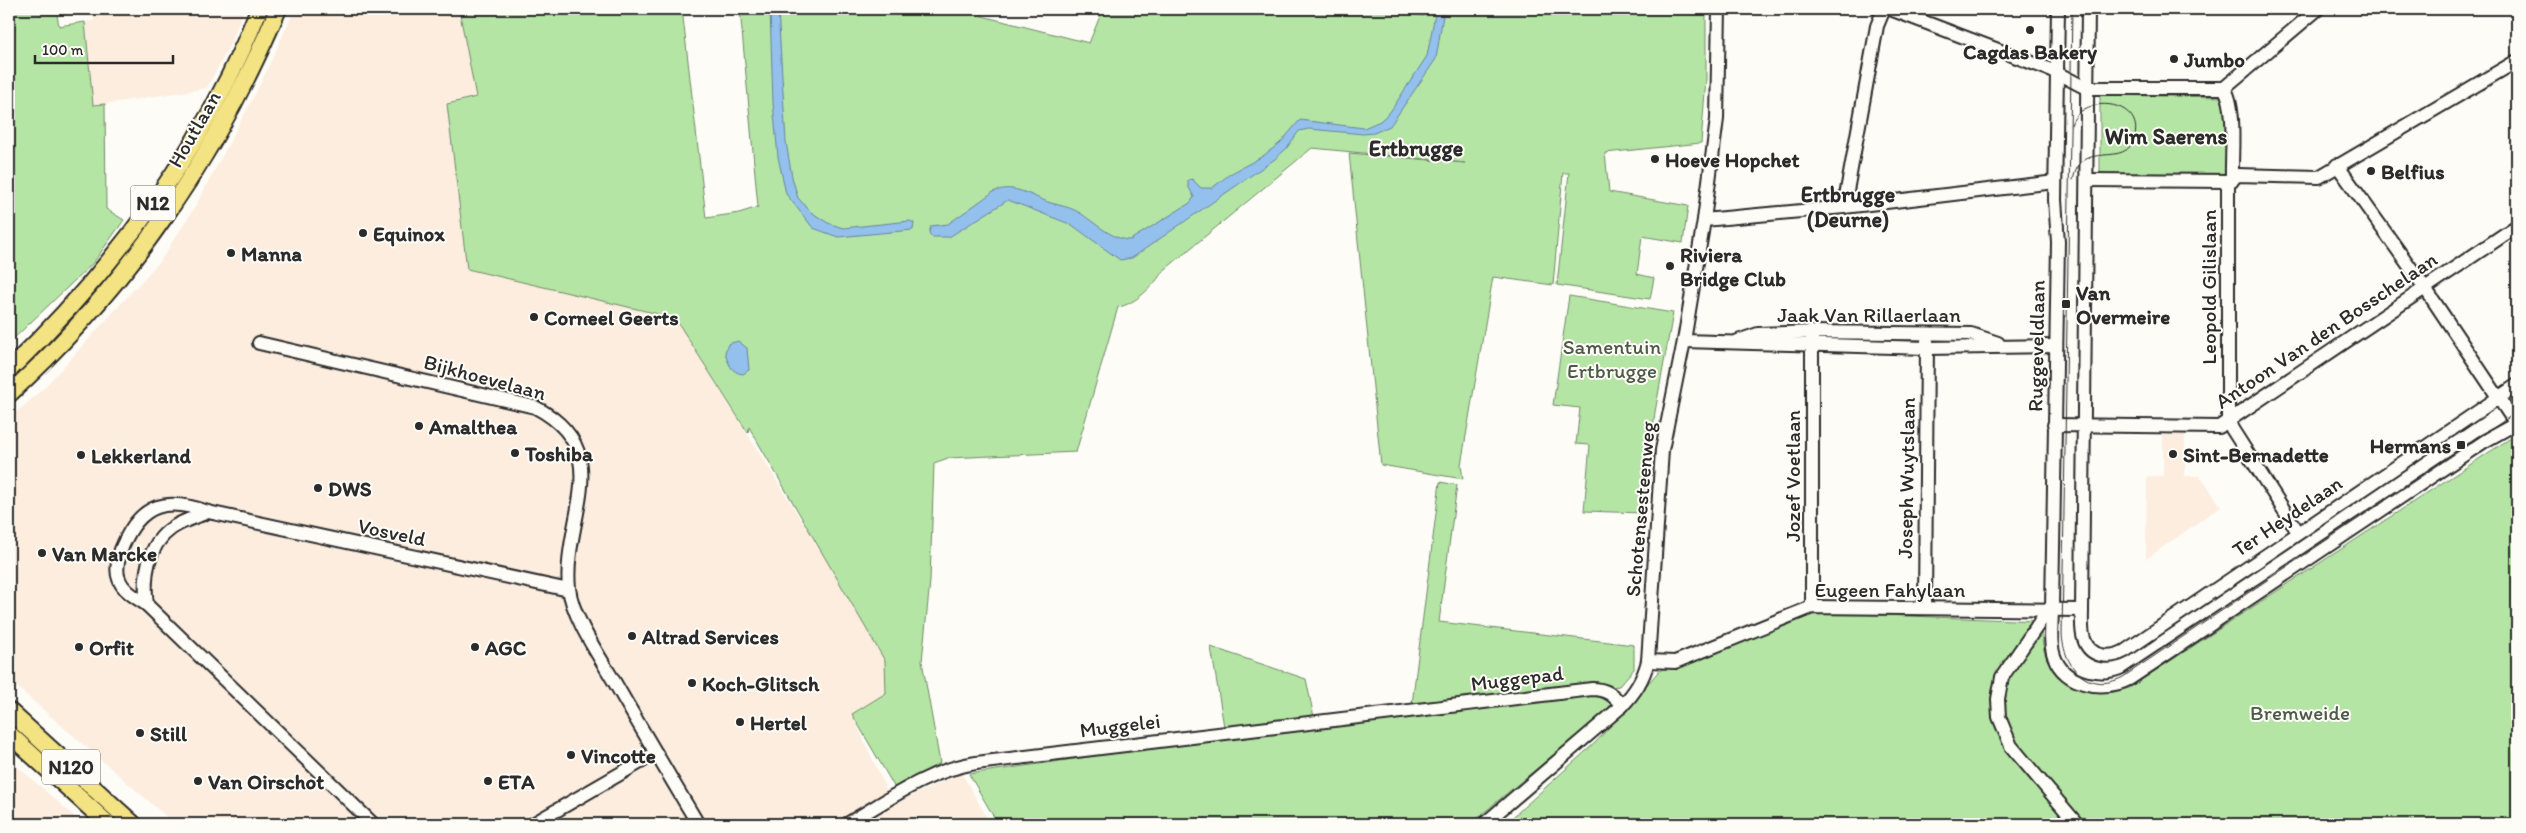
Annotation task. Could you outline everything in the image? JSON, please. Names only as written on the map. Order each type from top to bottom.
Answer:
[{"type":"main road","name":"Houtlaan","points":[[9,370],[72,306],[143,217],[181,161],[208,116],[260,9]]},
{"type":"main road","name":"Houtlaan","points":[[9,394],[86,317],[158,226],[195,172],[224,122],[250,74],[278,9]]},
{"type":"main road","name":"N120","points":[[9,711],[133,824]]},
{"type":"main road","name":"N120","points":[[9,734],[102,822]]},
{"type":"street","name":"Schotensesteenweg","points":[[1484,824],[1622,706],[1638,688],[1648,661],[1662,450],[1684,341],[1704,220],[1717,119],[1719,9]]},
{"type":"street","points":[[1844,207],[1877,26],[1884,9]]},
{"type":"street","points":[[1890,9],[2057,72],[2086,88],[2224,88],[2318,9]]},
{"type":"street","name":"Ruggeveldlaan","points":[[2058,9],[2055,182],[2058,242],[2049,611],[2055,658],[2072,676],[2087,685],[2099,687],[2115,686],[2129,679],[2483,442],[2517,424]]},
{"type":"street","points":[[2082,610],[2091,180],[2086,88],[2088,9]]},
{"type":"street","points":[[2091,180],[2318,177],[2517,61]]},
{"type":"street","name":"Leopold Gilislaan","points":[[2224,88],[2230,96],[2235,178],[2228,184],[2228,419],[2232,429],[2298,532]]},
{"type":"street","points":[[2337,165],[2425,288],[2517,424]]},
{"type":"street","points":[[1704,220],[1844,207],[2055,182]]},
{"type":"street","name":"Antoon Van den Bosschelaan","points":[[2054,426],[2219,426],[2264,398],[2517,226]]},
{"type":"street","name":"Jaak Van Rillaerlaan","points":[[1731,344],[1758,334],[1812,332],[1971,334],[2008,346]]},
{"type":"street","name":"Jozef Voetlaan","points":[[1812,332],[1812,607]]},
{"type":"street","name":"Joseph Wuytslaan","points":[[1925,608],[1927,334]]},
{"type":"street","name":"Jaak Van Rillaerlaan","points":[[1684,341],[1731,344],[1927,348],[2055,346]]},
{"type":"street","name":"Bijkhoevelaan","points":[[259,343],[535,407],[551,416],[567,431],[579,453],[582,475],[570,558],[569,590],[585,632],[698,824]]},
{"type":"street","name":"Ter Heydelaan","points":[[2082,610],[2083,634],[2086,643],[2097,654],[2107,657],[2118,655],[2517,385]]},
{"type":"street","name":"Vosveld","points":[[373,824],[147,605],[130,594],[119,580],[119,552],[129,530],[140,516],[154,508],[186,504],[208,512],[569,590]]},
{"type":"street","points":[[147,605],[145,591],[147,569],[151,553],[162,536],[172,527],[208,512]]},
{"type":"street","name":"Eugeen Fahylaan","points":[[1648,661],[1675,662],[1812,607],[2082,610]]},
{"type":"street","points":[[2049,611],[2002,677],[1998,699],[1999,717],[2011,746],[2077,824]]},
{"type":"street","name":"Muggepad","points":[[1411,712],[1592,689],[1606,691],[1617,699],[1622,706]]},
{"type":"street","name":"Muggelei","points":[[847,824],[933,774],[956,766],[1411,712]]},
{"type":"street","points":[[533,824],[656,753]]},
{"type":"street","points":[[102,822],[113,806]]},
{"type":"shaded area","points":[[92,9],[244,9],[231,43],[207,88],[93,106],[85,22],[94,21]]},
{"type":"shaded area","points":[[295,9],[459,9],[476,97],[447,103],[467,269],[675,318],[827,561],[885,661],[886,693],[852,714],[893,804],[961,773],[991,824],[175,824],[9,680],[9,419],[44,388],[161,260],[195,207],[261,83]]},
{"type":"shaded area","points":[[2163,435],[2185,435],[2185,476],[2200,476],[2221,506],[2146,559],[2147,476],[2163,476]]},
{"type":"shaded area","points":[[9,759],[83,824],[9,824]]},
{"type":"green space","points":[[9,9],[56,9],[59,26],[85,22],[93,105],[105,104],[106,209],[124,220],[93,263],[9,343]]},
{"type":"green space","points":[[459,9],[682,9],[706,218],[739,213],[758,207],[740,9],[984,9],[982,16],[1089,43],[1103,9],[1380,9],[1424,16],[1425,9],[1706,9],[1706,79],[1701,143],[1605,153],[1609,192],[1688,206],[1683,243],[1642,236],[1637,274],[1654,278],[1650,299],[1557,285],[1569,173],[1563,173],[1553,285],[1493,277],[1461,465],[1463,479],[1381,465],[1349,153],[1465,163],[1312,148],[1162,272],[1143,294],[1131,303],[1118,307],[1076,452],[948,458],[934,463],[930,581],[922,661],[940,763],[895,788],[852,714],[886,693],[885,661],[749,427],[748,433],[675,318],[467,269],[447,104],[476,97]]},
{"type":"green space","points":[[2100,95],[2227,97],[2227,177],[2100,177]]},
{"type":"green space","name":"Samentuin Ertbrugge","points":[[1569,296],[1673,313],[1655,412],[1643,513],[1584,511],[1590,445],[1576,444],[1580,408],[1553,405]]},
{"type":"green space","name":"Bremweide","points":[[2517,434],[2517,824],[1505,824],[1596,742],[1659,671],[1802,612],[2039,621],[2047,659],[2062,679],[2082,690],[2093,692],[2117,691],[2129,688]]},
{"type":"green space","points":[[1440,482],[1457,485],[1439,622],[1634,645],[1634,669],[1619,686],[1411,712]]},
{"type":"green space","points":[[1211,647],[1306,679],[1315,722],[1225,733]]},
{"type":"green space","points":[[1594,692],[1609,697],[1611,704],[1606,711],[1470,824],[998,824],[969,774],[1102,755],[1458,712]]},
{"type":"water","points":[[770,9],[778,9],[786,142],[798,198],[811,212],[828,223],[843,228],[910,221],[914,223],[913,230],[838,237],[813,228],[786,194],[778,157],[773,103]]},
{"type":"water","points":[[1436,9],[1444,9],[1436,59],[1390,126],[1374,133],[1363,134],[1309,129],[1299,131],[1286,149],[1275,159],[1132,258],[1120,260],[1072,225],[1008,200],[949,237],[932,237],[929,233],[931,226],[948,224],[993,192],[1008,189],[1023,192],[1073,209],[1110,234],[1130,240],[1190,203],[1194,197],[1188,186],[1188,180],[1192,179],[1201,188],[1212,188],[1230,174],[1263,156],[1280,143],[1300,120],[1364,128],[1380,121],[1390,112],[1427,56]]},
{"type":"water","points":[[738,341],[747,348],[749,370],[743,374],[733,370],[725,352],[728,344]]},
{"type":"tram line","points":[[2072,9],[2062,633],[2067,657],[2080,674],[2089,680],[2099,682],[2110,682],[2123,677],[2517,412]]},
{"type":"tram line","points":[[2071,125],[2077,115],[2086,108],[2098,105],[2110,105],[2121,108],[2130,114],[2135,124],[2135,136],[2130,146],[2123,152],[2094,156],[2085,160],[2078,167],[2073,180]]},
{"type":"place","name":"Cagdas Bakery","points":[[2030,30]]},
{"type":"place","name":"Jumbo","points":[[2174,59]]},
{"type":"place","name":"Hoeve Hopchet","points":[[1655,159]]},
{"type":"place","name":"Belfius","points":[[2371,171]]},
{"type":"place","name":"Equinox","points":[[363,233]]},
{"type":"place","name":"Manna","points":[[231,253]]},
{"type":"place","name":"Riviera Bridge Club","points":[[1670,266]]},
{"type":"place","name":"Van Overmeire","points":[[2066,304]]},
{"type":"place","name":"Corneel Geerts","points":[[534,317]]},
{"type":"place","name":"Amalthea","points":[[419,426]]},
{"type":"place","name":"Hermans","points":[[2461,445]]},
{"type":"place","name":"Toshiba","points":[[515,453]]},
{"type":"place","name":"Sint-Bernadette","points":[[2173,454]]},
{"type":"place","name":"Lekkerland","points":[[81,455]]},
{"type":"place","name":"DWS","points":[[318,488]]},
{"type":"place","name":"Van Marcke","points":[[42,553]]},
{"type":"place","name":"Altrad Services","points":[[632,636]]},
{"type":"place","name":"Orfit","points":[[79,647]]},
{"type":"place","name":"AGC","points":[[475,647]]},
{"type":"place","name":"Koch-Glitsch","points":[[692,683]]},
{"type":"place","name":"Hertel","points":[[740,722]]},
{"type":"place","name":"Still","points":[[140,733]]},
{"type":"place","name":"Vincotte","points":[[571,755]]},
{"type":"place","name":"Van Oirschot","points":[[198,781]]},
{"type":"place","name":"ETA","points":[[488,781]]},
{"type":"district","name":"Wim Saerens","points":[[2166,136]]},
{"type":"district","name":"Ertbrugge","points":[[1416,148]]},
{"type":"district","name":"Ertbrugge (Deurne)","points":[[1848,206]]}]
